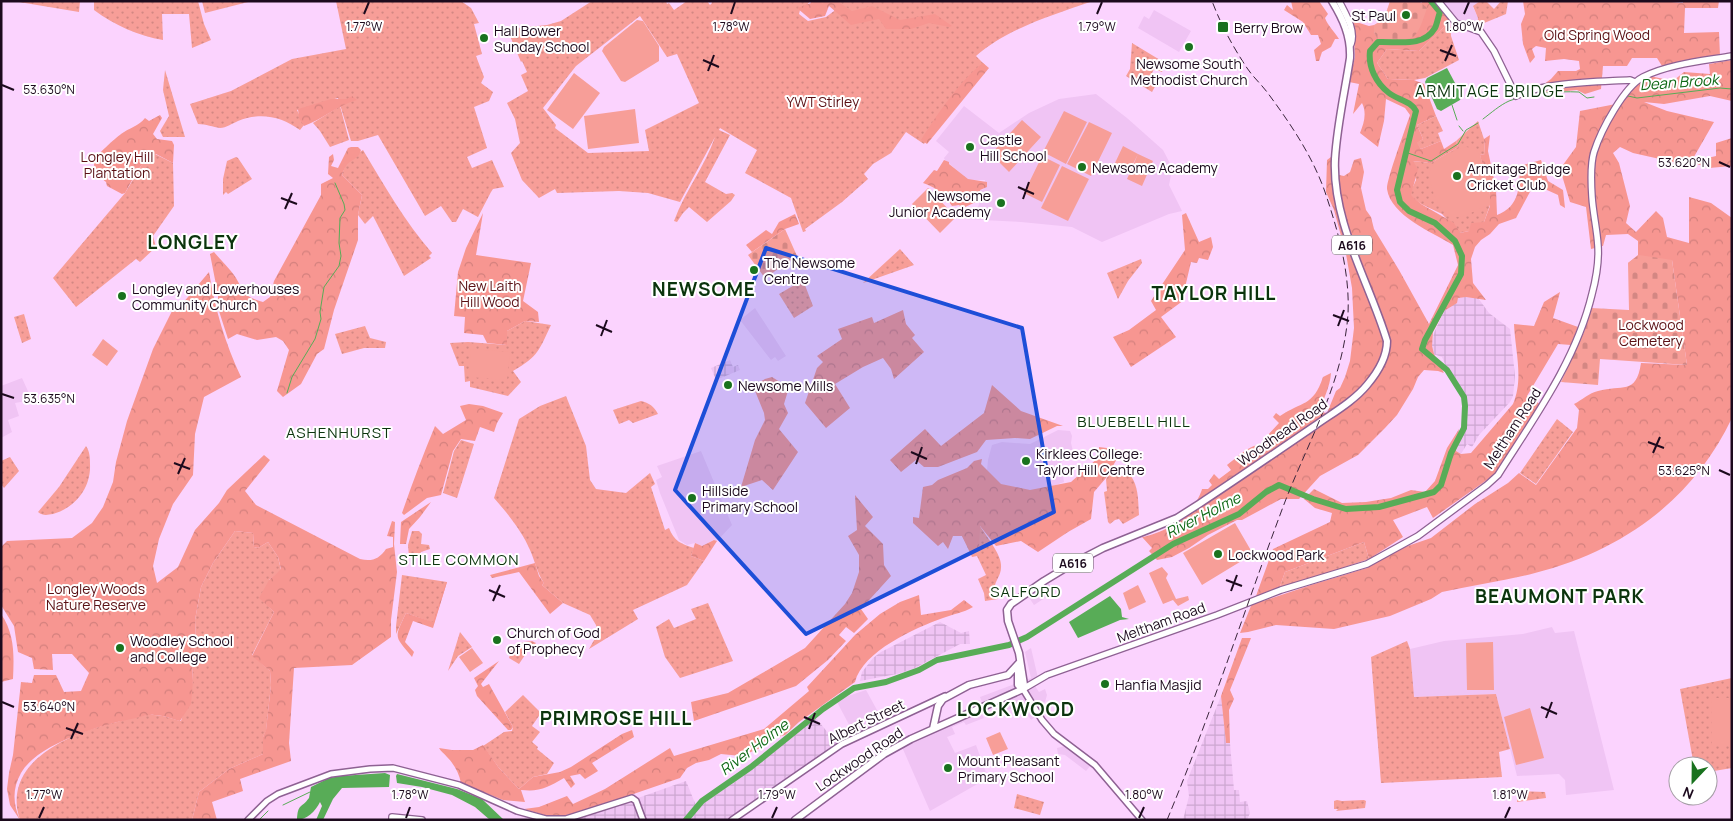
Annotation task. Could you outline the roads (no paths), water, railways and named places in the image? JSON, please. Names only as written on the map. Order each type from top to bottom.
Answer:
[{"type":"main road","name":"A616","points":[[1332,1],[1343,20],[1350,44]]},
{"type":"main road","points":[[1339,1],[1350,24],[1353,38],[1350,44]]},
{"type":"main road","points":[[1438,1],[1456,23],[1481,32],[1494,52],[1516,96],[1525,92],[1575,83],[1630,80],[1635,82]]},
{"type":"main road","name":"Woodhead Road","points":[[1020,660],[1018,648],[1008,621],[1007,610],[1011,604],[1044,581],[1089,554],[1159,526],[1199,504],[1336,411],[1366,386],[1379,369],[1387,350],[1387,341],[1344,223],[1338,200],[1335,159],[1350,58],[1350,44]]},
{"type":"main road","name":"Meltham Road","points":[[1023,689],[1047,675],[1217,615],[1281,590],[1367,564],[1418,536],[1487,485],[1498,475],[1547,399],[1577,340],[1592,294],[1598,258],[1592,197],[1591,170],[1594,152],[1618,104],[1635,82],[1658,71],[1732,56]]},
{"type":"main road","name":"A616","points":[[1020,660],[1023,689]]},
{"type":"main road","name":"Albert Street","points":[[944,697],[969,686],[1008,675],[1020,660]]},
{"type":"main road","name":"Lockwood Road","points":[[795,820],[826,795],[884,754],[910,739],[1023,689]]},
{"type":"main road","points":[[932,729],[940,702],[944,697]]},
{"type":"main road","points":[[392,818],[422,820]]},
{"type":"street","points":[[1023,689],[1042,720],[1054,734],[1095,765],[1142,820]]},
{"type":"street","name":"Albert Street","points":[[732,820],[842,744],[944,697]]},
{"type":"street","points":[[248,820],[278,794],[331,774],[393,768],[459,784],[502,805],[546,819],[561,819],[632,798],[636,800],[643,820]]},
{"type":"waterway","name":"River Holme","points":[[686,820],[702,801],[751,767],[823,709],[854,688],[886,682],[919,670],[937,660],[1009,645],[1027,637],[1173,544],[1239,514],[1266,492],[1279,485],[1313,499],[1346,509],[1379,507],[1434,492],[1441,485],[1451,453],[1464,428],[1464,397],[1447,370],[1422,349],[1461,274],[1462,256],[1455,241],[1435,223],[1409,211],[1400,202],[1397,190],[1416,111],[1411,105],[1384,89],[1374,74],[1370,63],[1370,51],[1378,42],[1417,41],[1430,34],[1435,28],[1440,12],[1431,1]]},
{"type":"waterway","name":"Dean Brook","points":[[1628,96],[1637,98],[1720,88],[1732,89]]},
{"type":"waterway","name":"Dean Brook","points":[[1483,119],[1506,103],[1525,96],[1543,93],[1579,92],[1587,98],[1594,97]]},
{"type":"waterway","points":[[1452,105],[1457,120]]},
{"type":"waterway","name":"Dean Brook","points":[[1405,152],[1431,161],[1458,144],[1466,130],[1478,123]]},
{"type":"waterway","points":[[1459,126],[1463,131]]},
{"type":"waterway","points":[[287,393],[292,377],[315,339],[321,319],[320,312],[324,287],[339,266],[341,256],[339,243],[340,218],[345,210],[335,183]]},
{"type":"waterway","points":[[283,805],[310,792]]},
{"type":"waterway","points":[[259,820],[268,811]]},
{"type":"railway","points":[[1167,820],[1212,703],[1292,483],[1332,389],[1345,340],[1348,314],[1347,283],[1342,252],[1320,178],[1292,128],[1237,52],[1223,27],[1212,1]]},
{"type":"place","name":"St Paul","points":[[1406,15]]},
{"type":"place","name":"Berry Brow","points":[[1223,27]]},
{"type":"place","name":"Hall Bower Sunday School","points":[[484,38]]},
{"type":"place","name":"Newsome South Methodist Church","points":[[1189,47]]},
{"type":"place","name":"Castle Hill School","points":[[970,147]]},
{"type":"place","name":"Newsome Academy","points":[[1082,167]]},
{"type":"place","name":"Armitage Bridge Cricket Club","points":[[1457,176]]},
{"type":"place","name":"Newsome Junior Academy","points":[[1001,203]]},
{"type":"place","name":"The Newsome Centre","points":[[754,270]]},
{"type":"place","name":"Longley and Lowerhouses Community Church","points":[[122,296]]},
{"type":"place","name":"Newsome Mills","points":[[728,385]]},
{"type":"place","name":"Kirklees College: Taylor Hill Centre","points":[[1026,461]]},
{"type":"place","name":"Hillside Primary School","points":[[692,498]]},
{"type":"place","name":"Lockwood Park","points":[[1218,554]]},
{"type":"place","name":"Church of God of Prophecy","points":[[497,640]]},
{"type":"place","name":"Woodley School and College","points":[[120,648]]},
{"type":"place","name":"Hanfia Masjid","points":[[1105,684]]},
{"type":"place","name":"Mount Pleasant Primary School","points":[[948,768]]},
{"type":"district","name":"ARMITAGE BRIDGE","points":[[1490,91]]},
{"type":"district","name":"LONGLEY","points":[[193,242]]},
{"type":"district","name":"NEWSOME","points":[[704,289]]},
{"type":"district","name":"TAYLOR HILL","points":[[1214,293]]},
{"type":"district","name":"BLUEBELL HILL","points":[[1134,421]]},
{"type":"district","name":"ASHENHURST","points":[[339,432]]},
{"type":"district","name":"STILE COMMON","points":[[459,559]]},
{"type":"district","name":"SALFORD","points":[[1026,591]]},
{"type":"district","name":"BEAUMONT PARK","points":[[1560,596]]},
{"type":"district","name":"LOCKWOOD","points":[[1016,709]]},
{"type":"district","name":"PRIMROSE HILL","points":[[616,718]]},
{"type":"park label","name":"Old Spring Wood","points":[[1597,34]]},
{"type":"park label","name":"YWT Stirley","points":[[823,101]]},
{"type":"park label","name":"Longley Hill Plantation","points":[[117,164]]},
{"type":"park label","name":"New Laith Hill Wood","points":[[490,294]]},
{"type":"park label","name":"Lockwood Cemetery","points":[[1651,332]]},
{"type":"park label","name":"Longley Woods Nature Reserve","points":[[96,596]]}]
